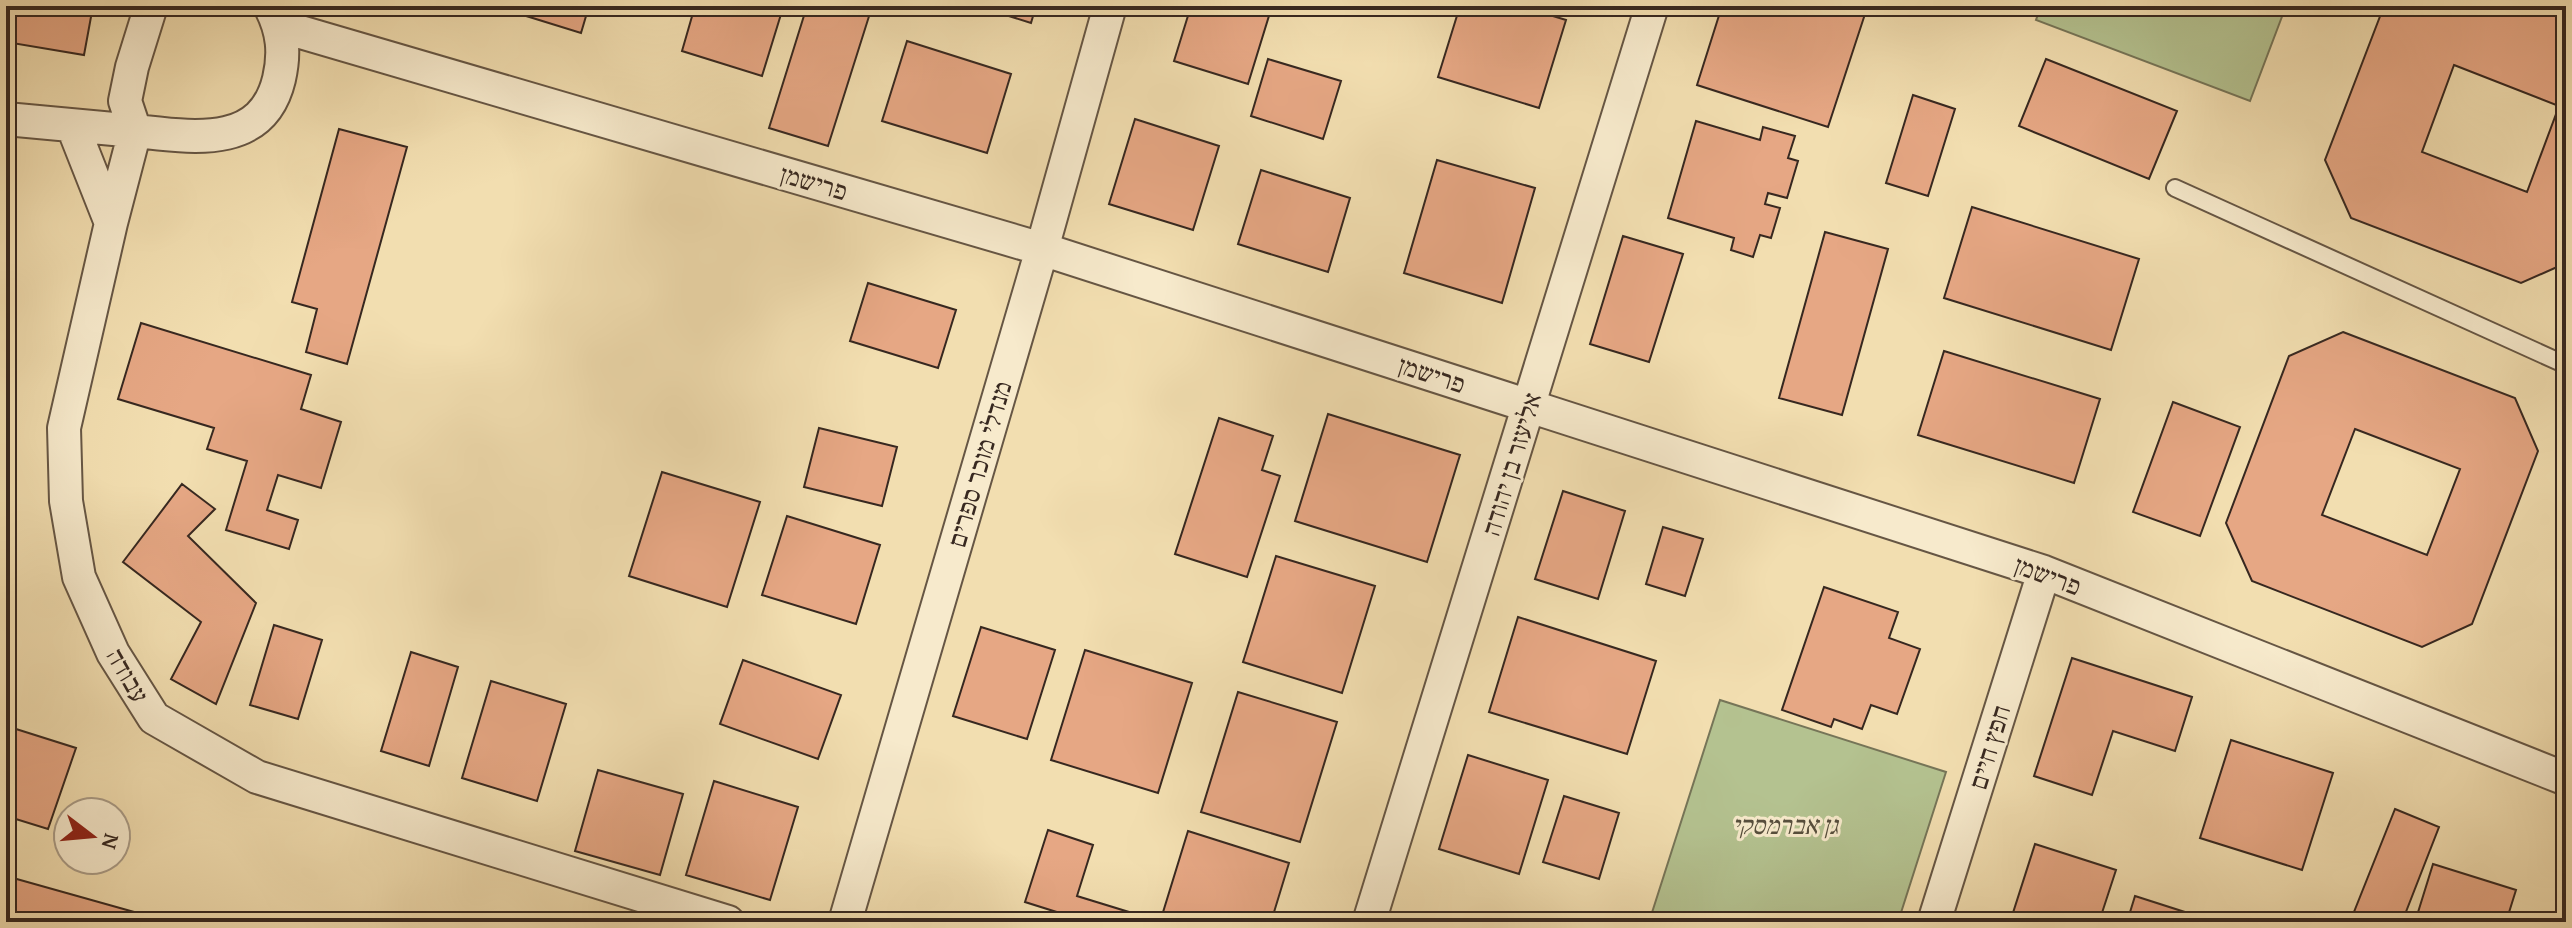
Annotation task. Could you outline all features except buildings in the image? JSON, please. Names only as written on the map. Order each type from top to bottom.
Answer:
[{"type":"street","points":[[135,131],[125,101],[151,6]]},
{"type":"street","name":"מנדלי מוכר ספרים","points":[[845,922],[1110,6]]},
{"type":"street","name":"אליעזר בן יהודה","points":[[1369,922],[1652,6]]},
{"type":"street","points":[[6,119],[201,137],[228,133],[255,121],[273,101],[284,51],[275,16]]},
{"type":"street","name":"פרישמן","points":[[275,16],[1042,249],[2044,572],[2566,779]]},
{"type":"street","points":[[73,127],[111,223]]},
{"type":"street","name":"עבודה","points":[[135,131],[64,428],[66,501],[79,577],[113,653],[154,718],[257,777],[728,922]]},
{"type":"street","name":"חפץ חיים","points":[[1934,922],[2044,572]]},
{"type":"lane","points":[[2175,188],[2566,365]]},
{"type":"green space","points":[[2041,6],[2286,6],[2250,101],[2036,20]]},
{"type":"green space","name":"גן אברמסקי","points":[[1720,700],[1946,772],[1898,922],[1649,922]]}]
